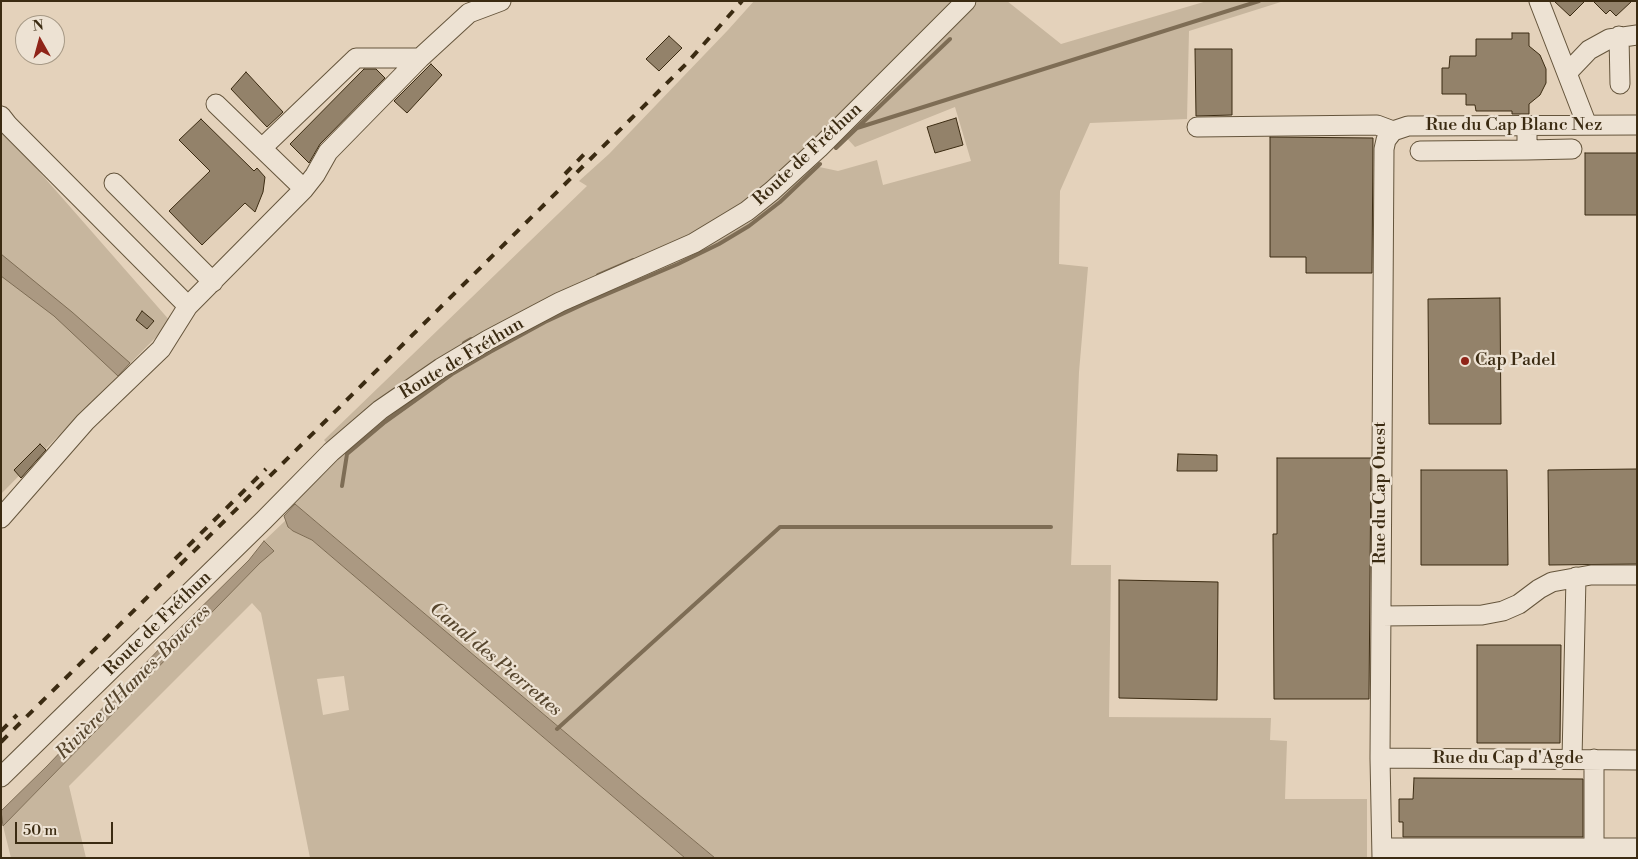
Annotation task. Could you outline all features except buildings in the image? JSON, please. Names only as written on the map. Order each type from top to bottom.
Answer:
[{"type":"street","points":[[1,518],[86,422],[161,349],[188,306],[304,188],[315,175],[328,152],[420,58],[469,13],[501,1]]},
{"type":"street","name":"Route de Fréthun","points":[[1,777],[331,452],[373,415],[456,358],[560,302],[694,243],[747,211],[819,148],[966,1]]},
{"type":"street","points":[[1539,1],[1587,125]]},
{"type":"street","points":[[1566,72],[1589,50],[1609,39],[1628,36],[1620,84]]},
{"type":"street","points":[[262,148],[356,58],[420,58]]},
{"type":"street","points":[[216,104],[304,188]]},
{"type":"street","points":[[1,116],[188,306]]},
{"type":"street","points":[[1197,127],[1377,125],[1393,131]]},
{"type":"street","name":"Rue du Cap Blanc Nez","points":[[1393,131],[1408,126],[1637,125]]},
{"type":"street","points":[[1527,126],[1528,150]]},
{"type":"street","name":"Rue du Cap Ouest","points":[[1382,853],[1380,758],[1384,150],[1386,140],[1393,131]]},
{"type":"street","points":[[1420,151],[1572,149]]},
{"type":"street","points":[[114,183],[213,282]]},
{"type":"street","points":[[1381,616],[1482,615],[1503,611],[1519,604],[1552,582],[1590,575],[1637,575]]},
{"type":"street","points":[[1572,759],[1576,577]]},
{"type":"street","name":"Rue du Cap d'Agde","points":[[1380,758],[1637,760]]},
{"type":"street","points":[[1594,760],[1594,853]]},
{"type":"street","points":[[1382,853],[1594,853],[1637,848]]},
{"type":"shaded area","points":[[754,1],[1007,1],[1061,44],[1207,1],[1284,1],[1189,31],[1187,119],[1090,123],[1060,191],[1059,264],[1088,267],[1079,372],[1071,565],[1111,565],[1109,717],[1271,718],[1270,740],[1287,741],[1285,799],[1367,799],[1367,858],[715,858],[295,504],[336,455],[324,440],[587,186],[579,181],[609,154]],"holes":[[[955,107],[971,161],[883,185],[877,160],[838,171],[810,165],[844,135],[855,147]]]},
{"type":"shaded area","points":[[1,128],[171,322],[1,494]]},
{"type":"shaded area","points":[[287,519],[289,529],[312,540],[685,858],[310,858],[261,613],[252,603],[69,786],[86,858],[11,858],[3,826],[260,563],[274,551],[264,541]],"holes":[[[344,676],[349,710],[323,715],[317,679]]]},
{"type":"water","points":[[1,254],[72,312],[130,363],[118,376],[54,316],[1,276]]},
{"type":"water","points":[[295,504],[715,858],[685,858],[312,540],[288,527],[284,516]]},
{"type":"water","name":"Rivière d'Hames-Boucres","points":[[264,541],[274,551],[260,563],[3,826],[1,811],[249,560]]},
{"type":"waterway","points":[[857,128],[1259,1]]},
{"type":"waterway","points":[[836,148],[950,39]]},
{"type":"waterway","points":[[342,486],[347,454],[385,422],[452,374],[545,322],[719,244],[749,226],[780,202],[820,164]]},
{"type":"waterway","points":[[598,275],[633,260]]},
{"type":"waterway","points":[[464,343],[471,339]]},
{"type":"waterway","name":"Canal des Pierrettes","points":[[557,729],[780,527],[1051,527]]},
{"type":"railway","points":[[1,742],[648,102],[687,63],[742,1]]},
{"type":"railway","points":[[565,174],[589,149]]},
{"type":"railway","points":[[175,559],[266,469]]},
{"type":"railway","points":[[1,731],[17,715]]},
{"type":"place","name":"Cap Padel","points":[[1465,361]]}]
